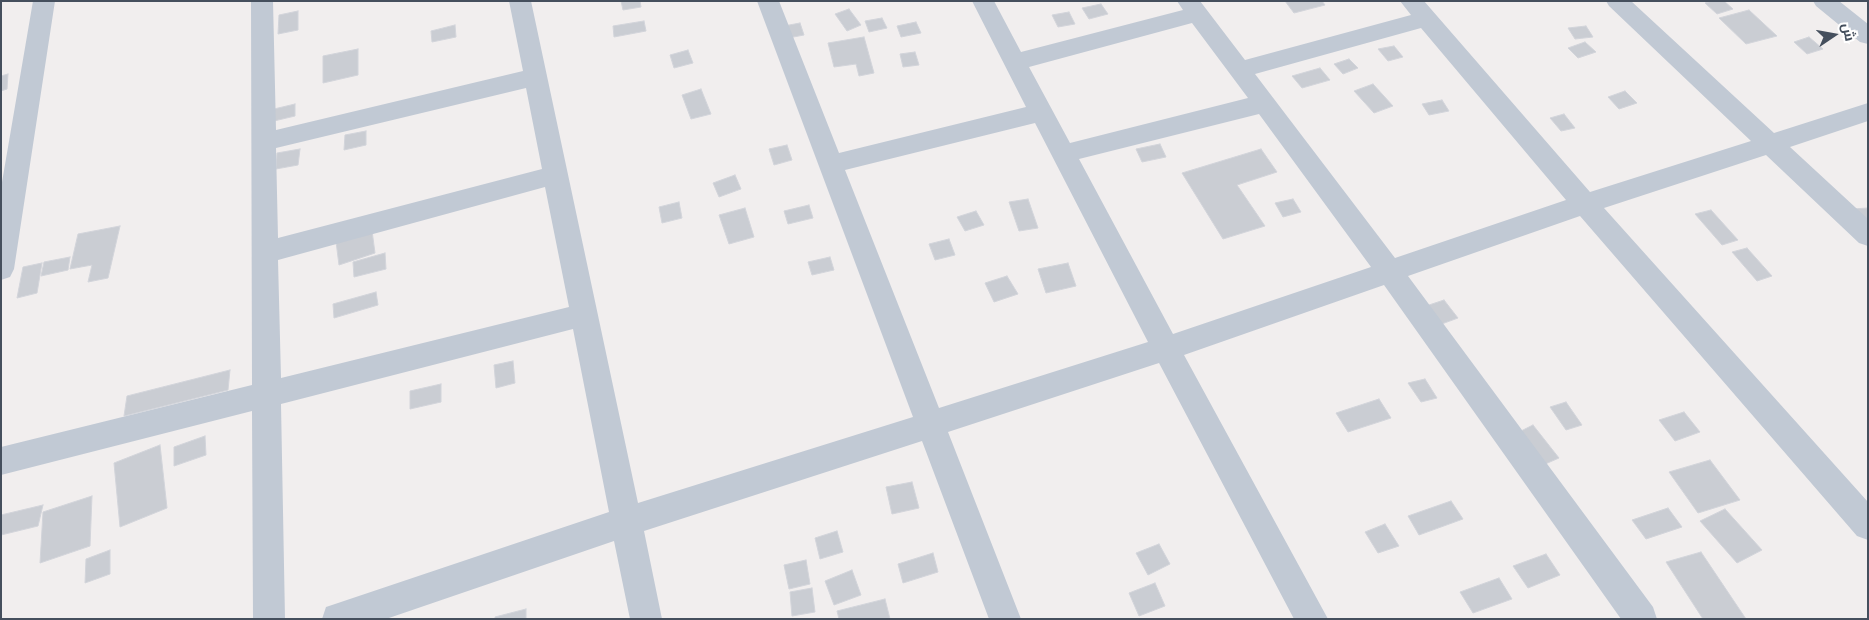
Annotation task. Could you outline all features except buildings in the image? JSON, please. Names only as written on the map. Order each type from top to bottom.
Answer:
[{"type":"street","points":[[1,269],[6,216],[44,1]]},
{"type":"street","points":[[262,1],[269,619]]},
{"type":"street","points":[[520,1],[646,619]]},
{"type":"street","points":[[768,1],[1005,619]]},
{"type":"street","points":[[983,1],[1166,349],[1312,619]]},
{"type":"street","points":[[1617,1],[1868,236]]},
{"type":"street","points":[[1824,1],[1868,36]]},
{"type":"street","points":[[1015,62],[1192,7],[1390,272],[1641,619]]},
{"type":"street","points":[[1240,70],[1418,10],[1585,204],[1868,525]]},
{"type":"street","points":[[263,142],[535,77]]},
{"type":"street","points":[[1064,154],[1265,104]]},
{"type":"street","points":[[831,164],[1042,112]]},
{"type":"street","points":[[338,619],[625,522],[1166,349],[1585,204],[1868,112]]},
{"type":"street","points":[[264,253],[555,175]]},
{"type":"street","points":[[1,461],[584,315]]}]
